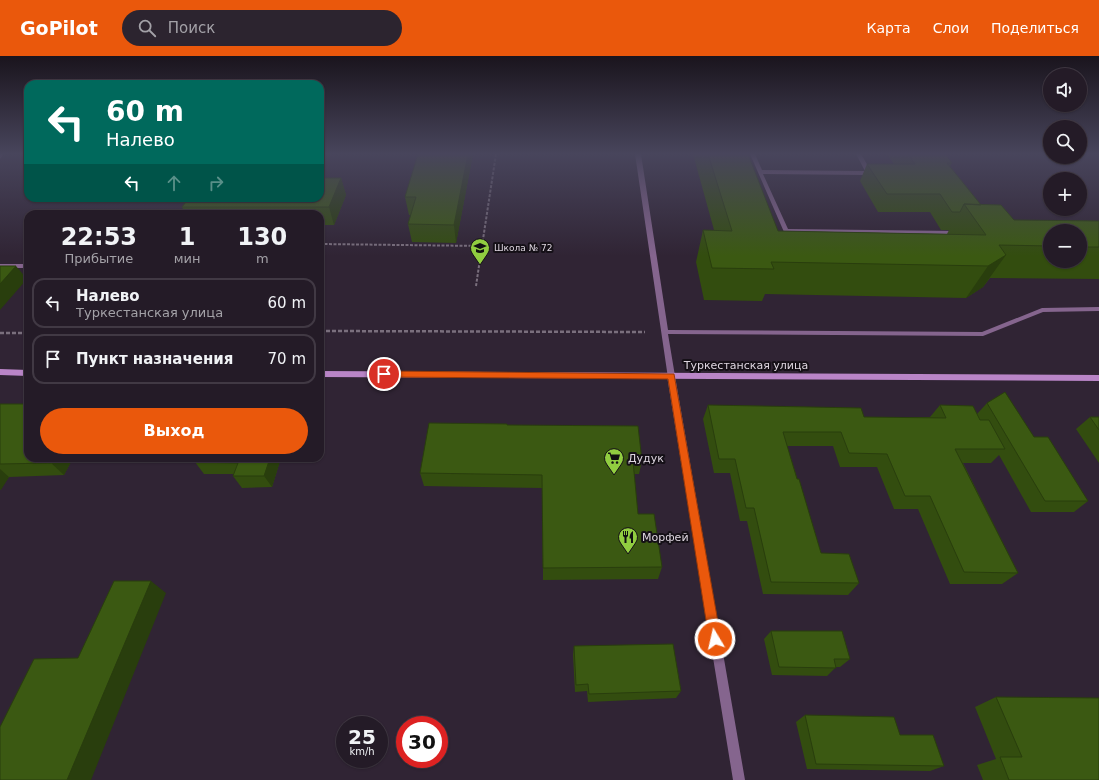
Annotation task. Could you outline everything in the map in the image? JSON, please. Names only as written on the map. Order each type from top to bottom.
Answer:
[{"type":"main road","points":[[0,372],[24,373]]},
{"type":"main road","name":"Туркестанская улица","points":[[324,374],[1099,378]]},
{"type":"street","points":[[643,188],[671,376],[739,780]]},
{"type":"street","points":[[767,188],[786,231],[966,233]]},
{"type":"street","points":[[0,266],[24,266]]},
{"type":"street","points":[[665,332],[983,334],[1042,310],[1099,309]]},
{"type":"path","points":[[476,286],[491,188]]},
{"type":"path","points":[[324,244],[482,246]]},
{"type":"path","points":[[324,331],[665,332]]},
{"type":"path","points":[[0,334],[24,333]]},
{"type":"building","points":[[324,188],[337,188],[329,207],[182,207],[186,202],[324,202]]},
{"type":"building","points":[[408,188],[461,188],[454,225],[408,224],[416,197],[405,197]]},
{"type":"building","points":[[719,188],[761,188],[778,231],[986,235],[964,204],[1001,205],[1014,220],[1099,221],[1099,247],[1087,247],[1087,224],[1043,224],[1043,246],[999,245],[1006,255],[988,266],[771,262],[774,269],[712,268],[703,230],[732,231]]},
{"type":"building","points":[[883,188],[967,188],[981,205],[964,204],[960,212],[952,212],[940,194],[887,194]]},
{"type":"building","points":[[0,266],[16,266],[0,284]]},
{"type":"building","points":[[1005,392],[1034,437],[1048,437],[1088,501],[1045,501],[987,403]]},
{"type":"building","points":[[0,404],[24,404],[24,462],[51,463],[0,464]]},
{"type":"building","points":[[708,405],[861,408],[864,417],[946,418],[940,405],[973,406],[980,420],[989,420],[1005,449],[955,449],[1018,573],[964,572],[930,496],[905,496],[887,454],[849,453],[841,432],[783,432],[821,553],[849,554],[859,583],[771,582],[754,508],[746,508],[735,459],[719,459]]},
{"type":"building","points":[[1090,417],[1099,417],[1099,430]]},
{"type":"building","points":[[429,423],[638,426],[642,461],[633,461],[638,514],[654,514],[662,567],[543,568],[542,475],[420,473]]},
{"type":"building","points":[[195,462],[269,462],[264,476],[233,476],[238,463]]},
{"type":"building","points":[[114,581],[151,581],[67,780],[0,780],[0,727],[34,659],[78,658]]},
{"type":"building","points":[[771,631],[842,631],[850,659],[834,659],[836,668],[779,667]]},
{"type":"building","points":[[673,644],[681,691],[589,694],[588,684],[576,685],[574,646]]},
{"type":"building","points":[[996,697],[1099,698],[1099,780],[1009,780],[1000,757],[1022,757]]},
{"type":"building","points":[[805,715],[894,717],[900,735],[933,735],[944,766],[816,764]]},
{"type":"place","name":"Школа № 72","points":[[480,265]]},
{"type":"place","name":"Дудук","points":[[614,475]]},
{"type":"place","name":"Морфей","points":[[628,554]]},
{"type":"route","points":[[384,374],[671,376],[715,639]]}]
